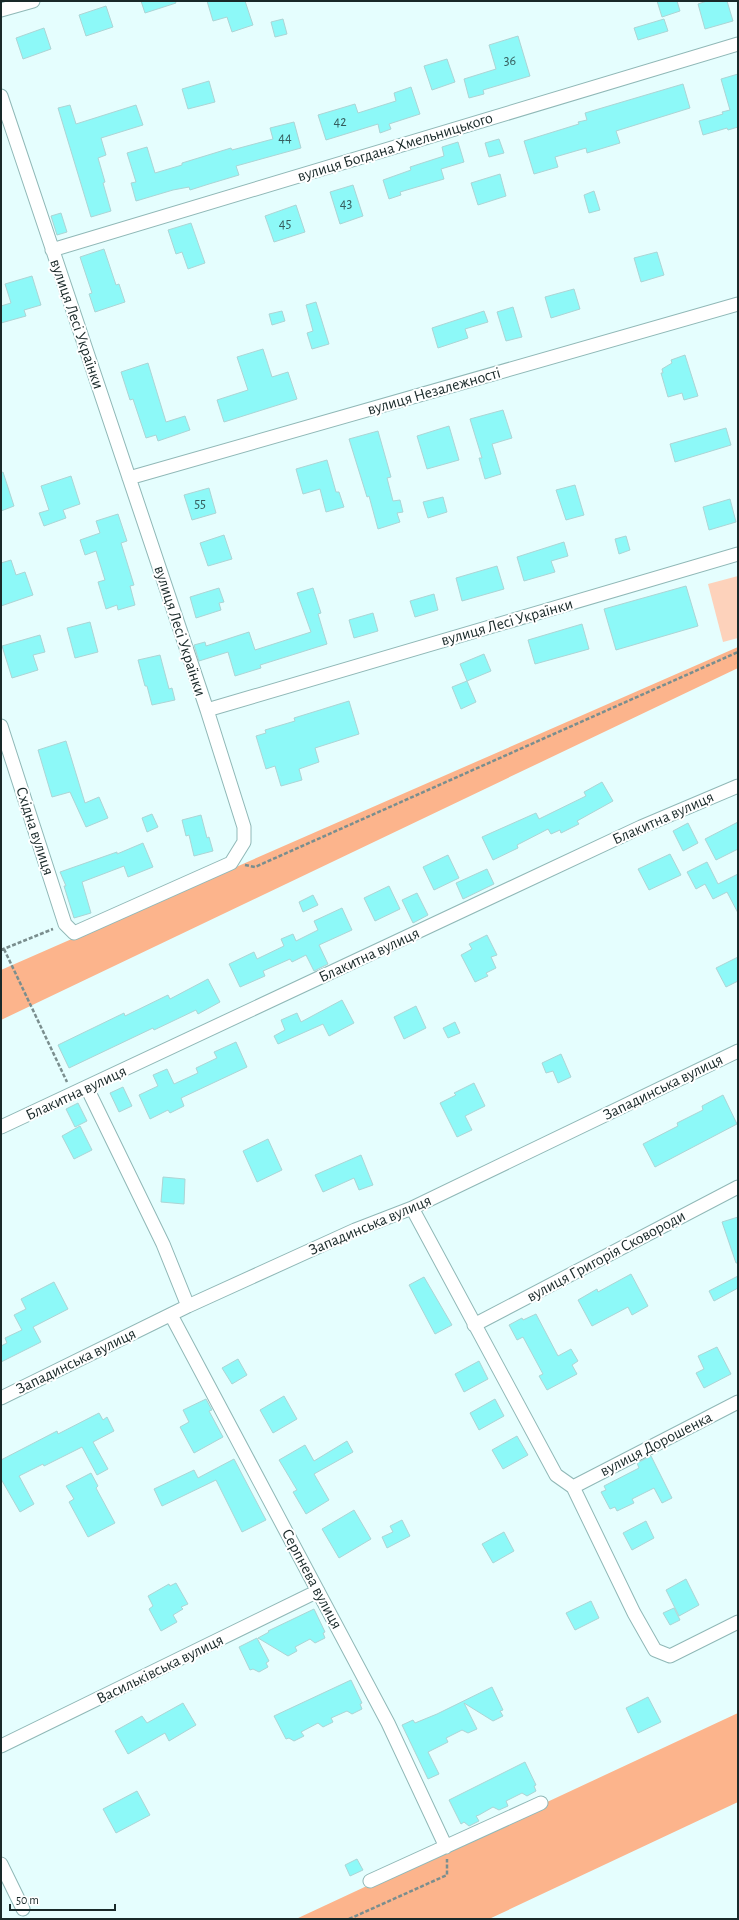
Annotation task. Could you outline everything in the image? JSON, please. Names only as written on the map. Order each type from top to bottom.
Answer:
[{"type":"street","points":[[1,10],[34,1]]},
{"type":"street","name":"вулиця Богдана Хмельницького","points":[[52,250],[738,44]]},
{"type":"street","name":"вулиця Лесі Українки","points":[[1,96],[206,710],[738,554]]},
{"type":"street","name":"вулиця Незалежності","points":[[129,478],[738,304]]},
{"type":"street","points":[[70,928],[231,864],[244,842],[244,828],[206,710]]},
{"type":"street","name":"Східна вулиця","points":[[1,726],[70,928]]},
{"type":"street","name":"Блакитна вулиця","points":[[1,1127],[641,827],[738,786]]},
{"type":"street","name":"Западинська вулиця","points":[[1,1398],[188,1306],[355,1230],[412,1208],[738,1051]]},
{"type":"street","points":[[87,1088],[163,1244],[188,1306]]},
{"type":"street","name":"вулиця Григорія Сковороди","points":[[474,1325],[738,1187]]},
{"type":"street","points":[[412,1208],[556,1475],[573,1486],[634,1613],[655,1650],[670,1656],[738,1622]]},
{"type":"street","name":"Серпнева вулиця","points":[[171,1315],[388,1722],[446,1846]]},
{"type":"street","name":"вулиця Дорошенка","points":[[573,1486],[738,1402]]},
{"type":"street","name":"Васильківська вулиця","points":[[1,1746],[318,1591]]},
{"type":"street","points":[[370,1881],[541,1803]]},
{"type":"street","points":[[1,1864],[23,1909]]},
{"type":"path","points":[[231,864],[255,867],[738,652]]},
{"type":"path","points":[[1,950],[70,928]]},
{"type":"path","points":[[4,949],[72,1093]]},
{"type":"path","points":[[349,1919],[447,1875],[446,1846]]},
{"type":"shaded area","points":[[738,576],[738,638],[723,642],[708,584]]},
{"type":"shaded area","points":[[738,647],[738,668],[1,1020],[1,970]]},
{"type":"shaded area","points":[[738,1713],[738,1802],[489,1919],[296,1919]]},
{"type":"building","points":[[141,1],[175,1],[176,3],[145,13]]},
{"type":"building","points":[[207,1],[245,1],[253,25],[232,32],[227,17],[213,21]]},
{"type":"building","points":[[657,1],[677,1],[680,11],[662,17]]},
{"type":"building","points":[[707,1],[727,1],[733,21],[705,29],[698,4]]},
{"type":"building","points":[[106,6],[113,27],[86,36],[79,15]]},
{"type":"building","points":[[283,19],[287,34],[275,37],[271,22]]},
{"type":"building","points":[[664,19],[668,31],[638,40],[634,28]]},
{"type":"building","points":[[44,28],[51,49],[23,59],[16,38]]},
{"type":"building","points":[[518,36],[530,76],[483,90],[484,94],[469,98],[464,79],[496,69],[489,45]]},
{"type":"building","points":[[447,59],[455,82],[432,90],[424,66]]},
{"type":"building","points":[[738,74],[738,127],[728,130],[727,128],[703,135],[699,121],[723,114],[722,112],[730,110],[721,79]]},
{"type":"building","points":[[209,81],[215,102],[188,109],[182,89]]},
{"type":"building","points":[[683,84],[690,108],[616,131],[620,143],[587,153],[586,148],[555,157],[558,167],[534,174],[524,141],[579,124],[578,122],[587,120],[585,113]]},
{"type":"building","points":[[411,87],[420,114],[389,124],[391,129],[380,133],[378,124],[326,140],[318,115],[355,104],[358,113],[396,101],[394,93]]},
{"type":"building","points":[[70,105],[76,124],[136,105],[143,125],[101,138],[106,155],[98,158],[111,211],[91,217],[58,108]]},
{"type":"building","points":[[294,122],[301,148],[236,166],[239,175],[190,190],[189,187],[173,190],[136,201],[131,183],[136,182],[127,153],[147,147],[155,173],[231,148],[232,150],[273,139],[270,128]]},
{"type":"building","points":[[499,139],[504,153],[489,157],[485,143]]},
{"type":"building","points":[[458,142],[464,162],[441,169],[444,179],[400,192],[401,195],[389,199],[383,180],[411,170],[410,167],[444,156],[442,147]]},
{"type":"building","points":[[500,174],[506,196],[478,205],[471,183]]},
{"type":"building","points":[[353,185],[363,216],[340,224],[330,192]]},
{"type":"building","points":[[594,191],[600,210],[589,213],[584,195]]},
{"type":"building","points":[[296,205],[305,232],[274,242],[265,216]]},
{"type":"building","points":[[61,213],[67,232],[57,235],[51,216]]},
{"type":"building","points":[[191,223],[205,263],[188,269],[182,252],[176,254],[168,230]]},
{"type":"building","points":[[104,249],[116,285],[119,284],[125,302],[95,312],[89,294],[92,293],[80,257]]},
{"type":"building","points":[[657,252],[664,275],[641,282],[634,258]]},
{"type":"building","points":[[32,276],[41,305],[24,310],[26,316],[1,323],[1,306],[11,303],[5,284]]},
{"type":"building","points":[[574,289],[580,309],[551,318],[545,297]]},
{"type":"building","points":[[316,302],[329,344],[312,349],[307,333],[313,331],[306,305]]},
{"type":"building","points":[[513,307],[522,337],[506,341],[497,312]]},
{"type":"building","points":[[282,311],[285,321],[272,325],[269,314]]},
{"type":"building","points":[[484,311],[488,322],[465,329],[468,338],[438,348],[432,328]]},
{"type":"building","points":[[263,349],[272,377],[288,372],[297,399],[224,422],[217,400],[248,390],[237,357]]},
{"type":"building","points":[[685,355],[698,396],[684,400],[682,393],[668,397],[661,373],[663,373],[662,369],[672,363],[671,360]]},
{"type":"building","points":[[148,363],[166,422],[185,416],[190,430],[158,441],[156,435],[146,438],[133,399],[130,400],[121,372]]},
{"type":"building","points":[[503,410],[512,438],[492,444],[501,474],[485,479],[479,458],[482,458],[470,419]]},
{"type":"building","points":[[449,426],[459,460],[427,469],[417,436]]},
{"type":"building","points":[[726,428],[731,445],[675,462],[670,444]]},
{"type":"building","points":[[378,431],[391,477],[387,478],[393,501],[400,500],[403,512],[397,513],[400,522],[378,529],[369,496],[367,497],[349,439]]},
{"type":"building","points":[[327,460],[336,492],[339,492],[344,507],[326,512],[320,489],[303,494],[296,469]]},
{"type":"building","points":[[3,472],[14,506],[1,511],[1,473]]},
{"type":"building","points":[[71,476],[80,504],[63,510],[66,518],[44,526],[39,513],[49,510],[41,486]]},
{"type":"building","points":[[575,485],[584,515],[566,520],[556,490]]},
{"type":"building","points":[[209,488],[216,513],[192,520],[184,495]]},
{"type":"building","points":[[443,497],[447,512],[428,518],[423,502]]},
{"type":"building","points":[[730,499],[736,522],[709,530],[703,507]]},
{"type":"building","points":[[118,514],[127,541],[121,543],[134,585],[130,586],[135,605],[118,610],[117,605],[106,609],[98,582],[105,580],[96,551],[85,555],[80,540],[100,533],[96,521]]},
{"type":"building","points":[[224,535],[232,559],[208,566],[200,543]]},
{"type":"building","points":[[626,536],[630,550],[619,554],[615,539]]},
{"type":"building","points":[[564,542],[568,556],[551,561],[555,572],[524,581],[517,557]]},
{"type":"building","points":[[11,560],[16,575],[25,572],[33,595],[1,606],[1,563]]},
{"type":"building","points":[[497,566],[504,589],[462,601],[456,578]]},
{"type":"building","points":[[686,586],[698,626],[616,650],[604,609]]},
{"type":"building","points":[[219,588],[224,602],[219,603],[221,610],[196,618],[190,597]]},
{"type":"building","points":[[313,588],[321,613],[318,614],[327,644],[260,665],[261,668],[235,676],[228,652],[199,661],[194,645],[205,642],[206,646],[249,632],[255,650],[311,632],[297,593]]},
{"type":"building","points":[[434,594],[438,610],[415,617],[410,601]]},
{"type":"building","points":[[373,613],[378,631],[354,638],[349,620]]},
{"type":"building","points":[[90,622],[98,652],[75,658],[67,628]]},
{"type":"building","points":[[582,624],[589,649],[535,664],[528,640]]},
{"type":"building","points":[[40,635],[45,652],[33,655],[38,670],[12,678],[2,646]]},
{"type":"building","points":[[484,654],[491,671],[467,681],[460,664]]},
{"type":"building","points":[[160,655],[169,689],[172,688],[175,700],[152,705],[138,660]]},
{"type":"building","points":[[467,681],[476,702],[461,709],[452,687]]},
{"type":"building","points":[[349,701],[359,734],[315,748],[319,762],[299,769],[302,780],[281,786],[275,766],[266,769],[256,736],[266,733],[265,730],[295,721],[294,718]]},
{"type":"building","points":[[66,741],[85,803],[99,797],[108,818],[86,827],[70,792],[52,797],[38,750]]},
{"type":"building","points":[[602,782],[613,801],[577,821],[579,824],[561,833],[560,830],[551,834],[548,829],[517,845],[518,848],[493,860],[482,837],[536,813],[539,819],[586,796],[584,792]]},
{"type":"building","points":[[152,814],[158,827],[147,832],[142,818]]},
{"type":"building","points":[[201,815],[207,838],[209,837],[213,851],[194,856],[189,835],[186,836],[182,820]]},
{"type":"building","points":[[738,822],[738,849],[716,860],[705,839]]},
{"type":"building","points":[[688,823],[698,843],[683,851],[673,831]]},
{"type":"building","points":[[143,843],[153,867],[128,877],[124,866],[82,882],[91,913],[74,918],[64,886],[66,886],[60,872],[117,852],[117,854]]},
{"type":"building","points":[[670,854],[681,875],[649,890],[638,869]]},
{"type":"building","points":[[448,855],[459,878],[434,890],[423,867]]},
{"type":"building","points":[[707,862],[718,884],[738,874],[738,913],[727,892],[713,899],[705,884],[696,889],[687,872]]},
{"type":"building","points":[[487,869],[494,884],[463,899],[456,883]]},
{"type":"building","points":[[389,886],[400,909],[375,921],[364,898]]},
{"type":"building","points":[[417,893],[428,915],[413,923],[402,900]]},
{"type":"building","points":[[313,895],[318,905],[303,912],[299,902]]},
{"type":"building","points":[[342,908],[352,930],[319,945],[328,964],[314,971],[306,955],[292,962],[290,959],[263,971],[265,976],[240,987],[229,964],[254,952],[257,959],[284,946],[281,939],[293,934],[296,941],[318,930],[314,921]]},
{"type":"building","points":[[487,935],[497,955],[491,957],[496,968],[486,973],[488,976],[475,982],[461,955],[472,949],[469,944]]},
{"type":"building","points":[[738,957],[738,981],[726,987],[716,968]]},
{"type":"building","points":[[208,979],[220,1002],[198,1014],[196,1010],[154,1030],[153,1028],[69,1068],[58,1045],[124,1013],[125,1016],[168,995],[170,999]]},
{"type":"building","points":[[342,1000],[354,1023],[329,1036],[323,1024],[278,1044],[274,1036],[285,1030],[281,1020],[297,1013],[301,1022]]},
{"type":"building","points":[[416,1006],[426,1028],[404,1039],[394,1017]]},
{"type":"building","points":[[455,1022],[460,1033],[448,1038],[443,1028]]},
{"type":"building","points":[[236,1042],[247,1067],[181,1098],[184,1106],[170,1113],[168,1110],[150,1119],[139,1095],[158,1086],[153,1075],[167,1069],[174,1084],[198,1073],[196,1068],[217,1058],[214,1052]]},
{"type":"building","points":[[561,1054],[571,1077],[558,1083],[553,1071],[546,1073],[542,1063]]},
{"type":"building","points":[[474,1083],[485,1106],[465,1116],[472,1130],[457,1137],[440,1103],[456,1095],[454,1093]]},
{"type":"building","points":[[123,1087],[132,1106],[119,1112],[110,1093]]},
{"type":"building","points":[[723,1095],[737,1124],[655,1167],[643,1144],[678,1126],[677,1123],[703,1110],[702,1106]]},
{"type":"building","points":[[78,1103],[87,1121],[75,1127],[66,1109]]},
{"type":"building","points":[[80,1126],[92,1150],[74,1159],[62,1136]]},
{"type":"building","points":[[268,1139],[282,1170],[257,1182],[243,1151]]},
{"type":"building","points":[[361,1155],[373,1185],[359,1190],[354,1178],[323,1192],[315,1175]]},
{"type":"building","points":[[163,1177],[185,1179],[184,1204],[161,1202]]},
{"type":"building","points":[[738,1217],[738,1263],[736,1263],[722,1222]]},
{"type":"building","points":[[631,1274],[648,1306],[632,1315],[628,1307],[592,1326],[578,1300],[597,1289],[598,1292]]},
{"type":"building","points":[[738,1276],[738,1288],[714,1301],[709,1291]]},
{"type":"building","points":[[424,1277],[452,1325],[435,1334],[409,1285]]},
{"type":"building","points":[[54,1282],[68,1309],[33,1327],[41,1342],[1,1362],[1,1346],[7,1343],[5,1338],[22,1330],[14,1315],[26,1309],[21,1299]]},
{"type":"building","points":[[536,1314],[558,1356],[571,1349],[578,1361],[572,1365],[577,1374],[547,1390],[539,1376],[543,1374],[523,1337],[517,1340],[509,1325],[522,1318],[523,1320]]},
{"type":"building","points":[[717,1347],[731,1374],[704,1388],[696,1373],[704,1369],[698,1356]]},
{"type":"building","points":[[238,1359],[247,1375],[232,1384],[222,1368]]},
{"type":"building","points":[[479,1361],[488,1379],[464,1392],[455,1374]]},
{"type":"building","points":[[284,1396],[297,1419],[273,1433],[260,1410]]},
{"type":"building","points":[[206,1399],[212,1410],[209,1411],[223,1437],[194,1453],[180,1427],[189,1422],[183,1410]]},
{"type":"building","points":[[495,1399],[504,1416],[479,1430],[470,1413]]},
{"type":"building","points":[[99,1413],[103,1420],[107,1417],[114,1431],[93,1442],[108,1469],[97,1475],[82,1447],[44,1466],[43,1464],[19,1476],[34,1504],[20,1512],[1,1479],[1,1460],[57,1431],[58,1434]]},
{"type":"building","points":[[517,1436],[528,1455],[503,1469],[492,1450]]},
{"type":"building","points":[[347,1441],[353,1452],[314,1474],[329,1500],[306,1514],[293,1492],[297,1490],[279,1460],[305,1445],[314,1461]]},
{"type":"building","points":[[651,1456],[672,1498],[662,1503],[654,1488],[632,1499],[634,1503],[617,1511],[615,1507],[610,1509],[601,1492],[606,1490],[604,1486],[639,1468],[637,1463]]},
{"type":"building","points":[[234,1459],[266,1520],[242,1532],[216,1480],[162,1506],[154,1489],[194,1470],[198,1478]]},
{"type":"building","points":[[91,1473],[98,1486],[96,1488],[115,1523],[88,1537],[69,1502],[74,1499],[66,1486]]},
{"type":"building","points":[[354,1510],[371,1539],[339,1558],[322,1529]]},
{"type":"building","points":[[402,1520],[410,1536],[387,1548],[382,1537],[393,1532],[390,1526]]},
{"type":"building","points":[[646,1521],[654,1538],[632,1550],[623,1533]]},
{"type":"building","points":[[504,1532],[514,1551],[493,1563],[482,1544]]},
{"type":"building","points":[[686,1579],[699,1605],[679,1616],[666,1590]]},
{"type":"building","points":[[176,1583],[188,1604],[181,1607],[183,1609],[173,1615],[177,1622],[161,1631],[149,1609],[153,1606],[148,1596],[169,1584],[170,1586]]},
{"type":"building","points":[[591,1601],[599,1618],[575,1630],[566,1613]]},
{"type":"building","points":[[674,1608],[680,1620],[670,1625],[663,1613]]},
{"type":"building","points":[[314,1609],[325,1632],[323,1633],[325,1638],[315,1643],[310,1639],[295,1647],[297,1651],[288,1656],[258,1638],[269,1632],[268,1631]]},
{"type":"building","points":[[257,1638],[269,1661],[266,1663],[268,1667],[259,1672],[253,1669],[250,1670],[239,1647]]},
{"type":"building","points":[[351,1680],[362,1703],[360,1704],[362,1709],[352,1714],[347,1711],[331,1718],[333,1722],[323,1727],[318,1723],[301,1732],[304,1736],[294,1741],[289,1738],[286,1739],[274,1716]]},
{"type":"building","points":[[492,1687],[503,1710],[500,1711],[503,1716],[493,1721],[464,1703],[477,1729],[468,1733],[462,1730],[446,1738],[448,1742],[428,1752],[439,1774],[428,1779],[402,1725],[413,1720],[415,1723],[437,1714]]},
{"type":"building","points":[[648,1697],[661,1722],[638,1733],[626,1708]]},
{"type":"building","points":[[183,1703],[196,1725],[169,1741],[165,1733],[128,1754],[115,1731],[142,1716],[147,1723]]},
{"type":"building","points":[[525,1762],[536,1785],[534,1786],[536,1791],[527,1796],[522,1793],[506,1801],[508,1806],[499,1810],[493,1807],[476,1816],[479,1821],[469,1826],[464,1822],[461,1824],[449,1800]]},
{"type":"building","points":[[137,1791],[150,1815],[116,1833],[103,1809]]},
{"type":"building","points":[[357,1859],[363,1870],[350,1876],[345,1865]]}]
